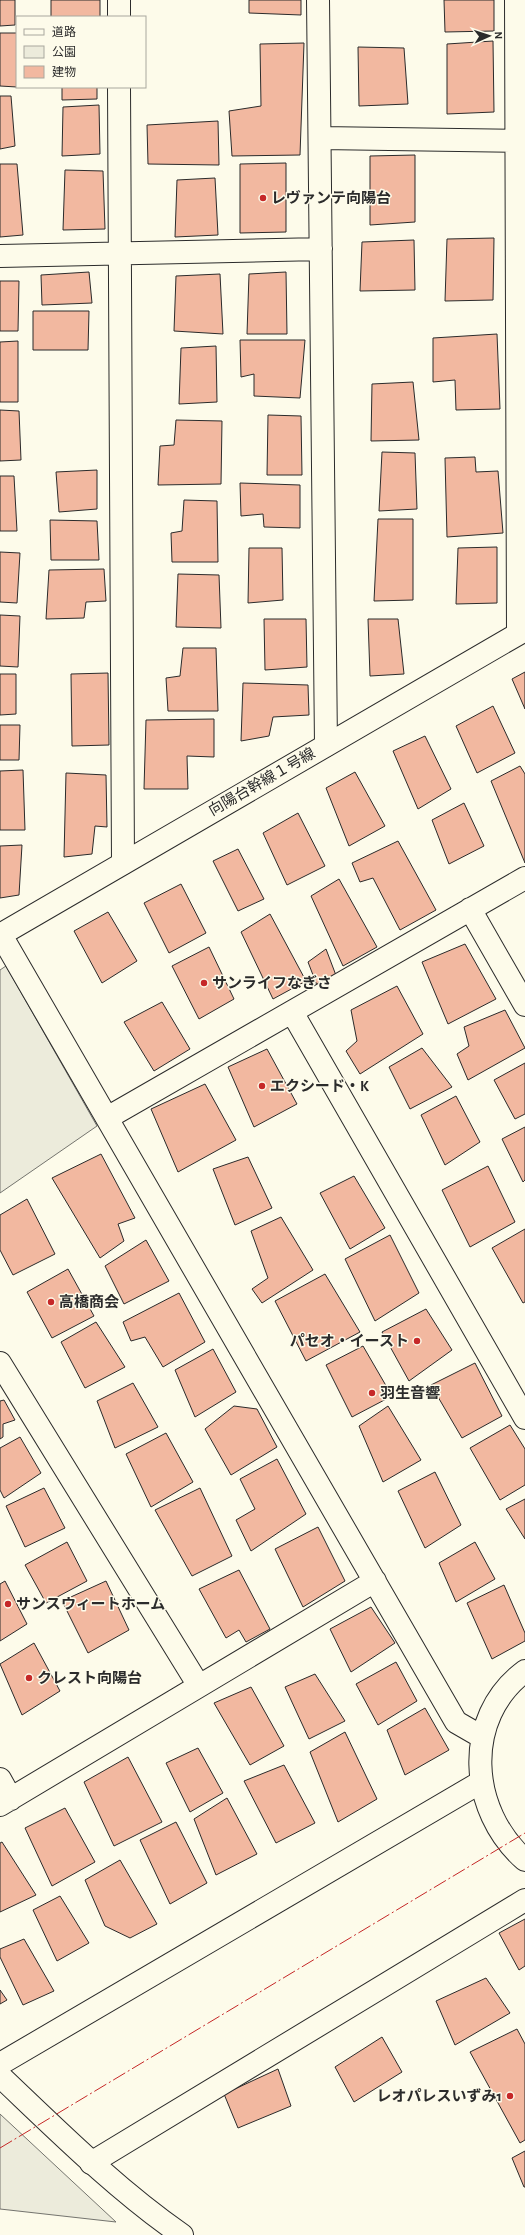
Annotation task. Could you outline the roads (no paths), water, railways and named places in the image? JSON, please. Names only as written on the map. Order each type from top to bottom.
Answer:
[{"type":"street","points":[[119,0],[119,16]]},
{"type":"street","points":[[318,0],[321,138],[326,745]]},
{"type":"street","points":[[516,0],[521,141],[522,632]]},
{"type":"street","points":[[119,88],[118,253],[123,863]]},
{"type":"street","points":[[321,138],[521,141]]},
{"type":"street","points":[[0,256],[322,250]]},
{"type":"street","name":"向陽台幹線１号線","points":[[0,935],[522,632]]},
{"type":"street","points":[[107,1118],[525,878]]},
{"type":"street","points":[[470,909],[525,1005]]},
{"type":"street","points":[[0,935],[456,1722],[482,1737]]},
{"type":"street","points":[[292,1012],[525,1418]]},
{"type":"street","points":[[0,1363],[199,1686]]},
{"type":"street","points":[[0,1779],[5,1802],[375,1581]]},
{"type":"street","points":[[525,1672],[515,1679],[496,1701],[482,1737],[480,1760],[481,1782],[491,1817],[511,1848],[525,1860]]},
{"type":"street","points":[[0,2064],[481,1782]]},
{"type":"street","points":[[91,2163],[525,1900]]},
{"type":"street","points":[[0,2076],[91,2163],[152,2214],[182,2235]]},
{"type":"place","name":"レヴァンテ向陽台","points":[[263,198]]},
{"type":"place","name":"サンライフなぎさ","points":[[204,983]]},
{"type":"place","name":"エクシード・K","points":[[262,1086]]},
{"type":"place","name":"高橋商会","points":[[51,1302]]},
{"type":"place","name":"パセオ・イースト","points":[[417,1341]]},
{"type":"place","name":"羽生音響","points":[[372,1393]]},
{"type":"place","name":"サンスウィートホーム","points":[[8,1604]]},
{"type":"place","name":"クレスト向陽台","points":[[29,1678]]},
{"type":"place","name":"レオパレスいずみ1","points":[[510,2096]]}]
